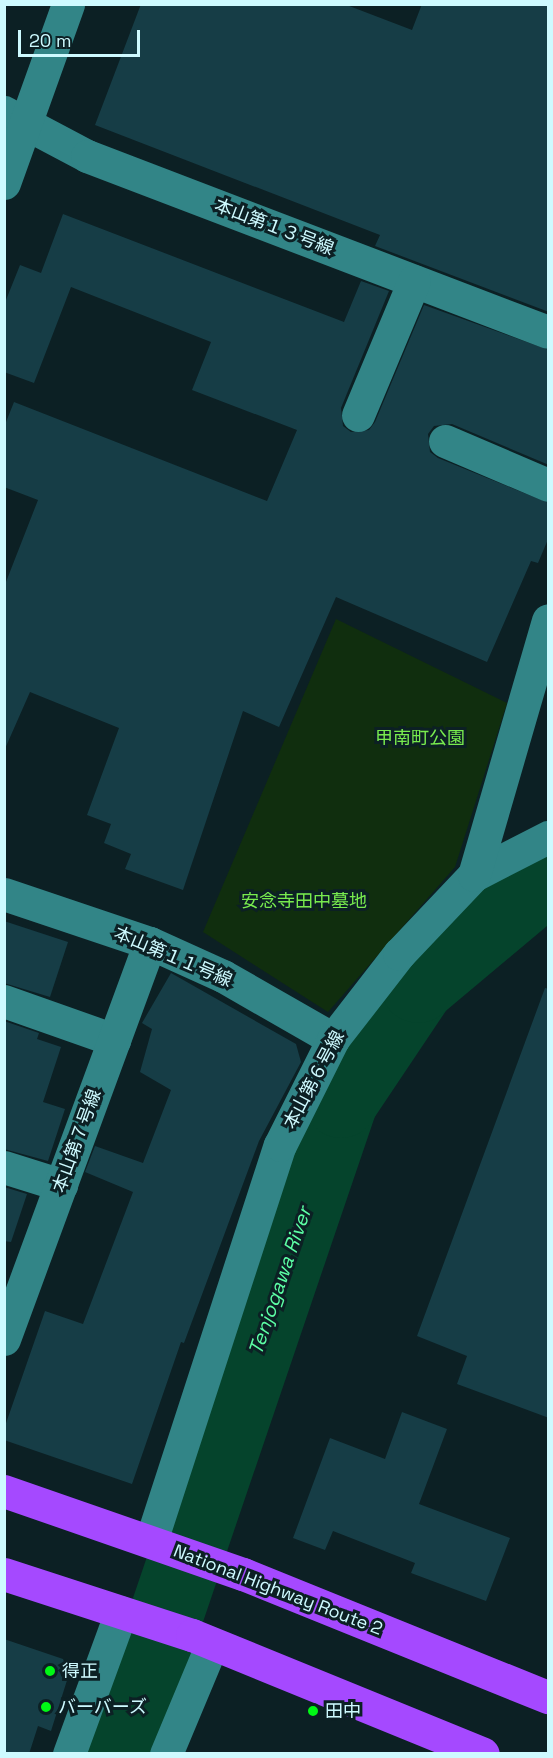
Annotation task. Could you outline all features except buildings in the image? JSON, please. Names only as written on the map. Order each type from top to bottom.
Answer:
[{"type":"highway","name":"National Highway Route 2","points":[[4,1491],[217,1565],[549,1697]]},
{"type":"highway","points":[[4,1574],[202,1640],[483,1754]]},
{"type":"street","points":[[4,183],[16,117],[68,4]]},
{"type":"street","name":"本山第１３号線","points":[[16,117],[87,156],[549,332]]},
{"type":"street","points":[[358,415],[414,281]]},
{"type":"street","points":[[445,441],[549,485]]},
{"type":"street","name":"本山第６号線","points":[[157,1544],[280,1145],[333,1039],[399,954],[474,875],[549,621]]},
{"type":"street","points":[[474,875],[549,837]]},
{"type":"street","name":"本山第１１号線","points":[[4,894],[150,944],[223,976],[333,1039]]},
{"type":"street","name":"本山第７号線","points":[[4,1339],[150,944]]},
{"type":"street","points":[[4,1001],[114,1040]]},
{"type":"street","points":[[4,1167],[61,1185]]},
{"type":"street","points":[[69,1754],[131,1616]]},
{"type":"street","points":[[166,1754],[202,1640]]},
{"type":"green space","points":[[336,619],[507,703],[455,867],[328,1012],[203,932]]},
{"type":"waterway","name":"Tenjogawa River","points":[[119,1754],[341,1101],[418,986],[548,877]]},
{"type":"place","name":"得正","points":[[50,1671]]},
{"type":"place","name":"バーバーズ","points":[[46,1707]]},
{"type":"place","name":"田中","points":[[313,1711]]},
{"type":"park label","name":"甲南町公園","points":[[420,738]]},
{"type":"park label","name":"安念寺田中墓地","points":[[304,901]]}]
